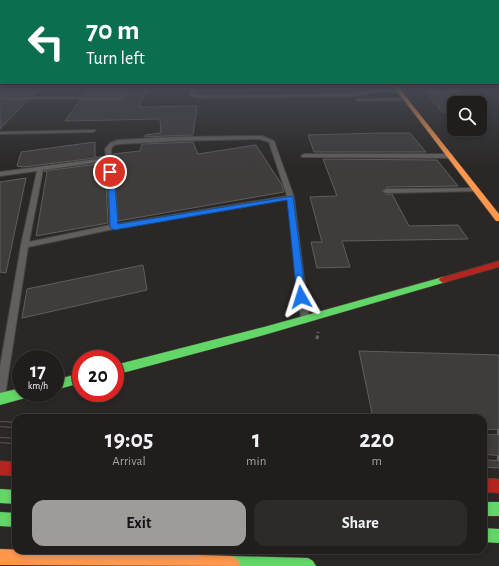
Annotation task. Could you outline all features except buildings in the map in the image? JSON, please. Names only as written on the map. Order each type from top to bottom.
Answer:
[{"type":"main road","points":[[417,113],[499,219]]},
{"type":"main road","points":[[124,368],[305,319],[499,264]]},
{"type":"main road","points":[[0,400],[12,397]]},
{"type":"main road","points":[[0,468],[12,469]]},
{"type":"main road","points":[[487,485],[499,486]]},
{"type":"main road","points":[[0,496],[12,497]]},
{"type":"main road","points":[[487,509],[499,509]]},
{"type":"main road","points":[[0,519],[12,520]]},
{"type":"main road","points":[[487,535],[499,536]]},
{"type":"main road","points":[[0,557],[308,566]]},
{"type":"lane","points":[[0,133],[93,131]]},
{"type":"lane","points":[[114,227],[110,159],[108,149],[112,144],[118,142],[239,137],[266,138],[271,141],[290,197],[301,297],[305,319]]},
{"type":"lane","points":[[304,156],[450,156]]},
{"type":"lane","points":[[0,174],[110,159]]},
{"type":"lane","points":[[0,396],[25,245],[40,169]]},
{"type":"lane","points":[[386,191],[476,190]]},
{"type":"lane","points":[[25,245],[114,227],[290,197]]},
{"type":"railway","points":[[0,424],[12,425]]},
{"type":"railway","points":[[487,432],[499,432]]},
{"type":"railway","points":[[0,440],[12,441]]},
{"type":"railway","points":[[487,457],[499,458]]},
{"type":"traffic: fast","points":[[124,368],[264,331],[443,280]]},
{"type":"traffic: fast","points":[[64,383],[72,380]]},
{"type":"traffic: fast","points":[[0,399],[12,396]]},
{"type":"traffic: fast","points":[[0,496],[12,497]]},
{"type":"traffic: fast","points":[[487,509],[499,509]]},
{"type":"traffic: fast","points":[[0,519],[12,520]]},
{"type":"traffic: fast","points":[[487,535],[499,536]]},
{"type":"traffic: fast","points":[[232,564],[308,566]]},
{"type":"traffic: slow","points":[[417,113],[499,219]]},
{"type":"traffic: slow","points":[[0,557],[232,564]]},
{"type":"traffic: jam","points":[[443,280],[499,264]]},
{"type":"traffic: jam","points":[[0,468],[12,469]]},
{"type":"traffic: jam","points":[[487,485],[499,486]]},
{"type":"route","points":[[110,172],[114,227],[290,197],[301,297]]}]
